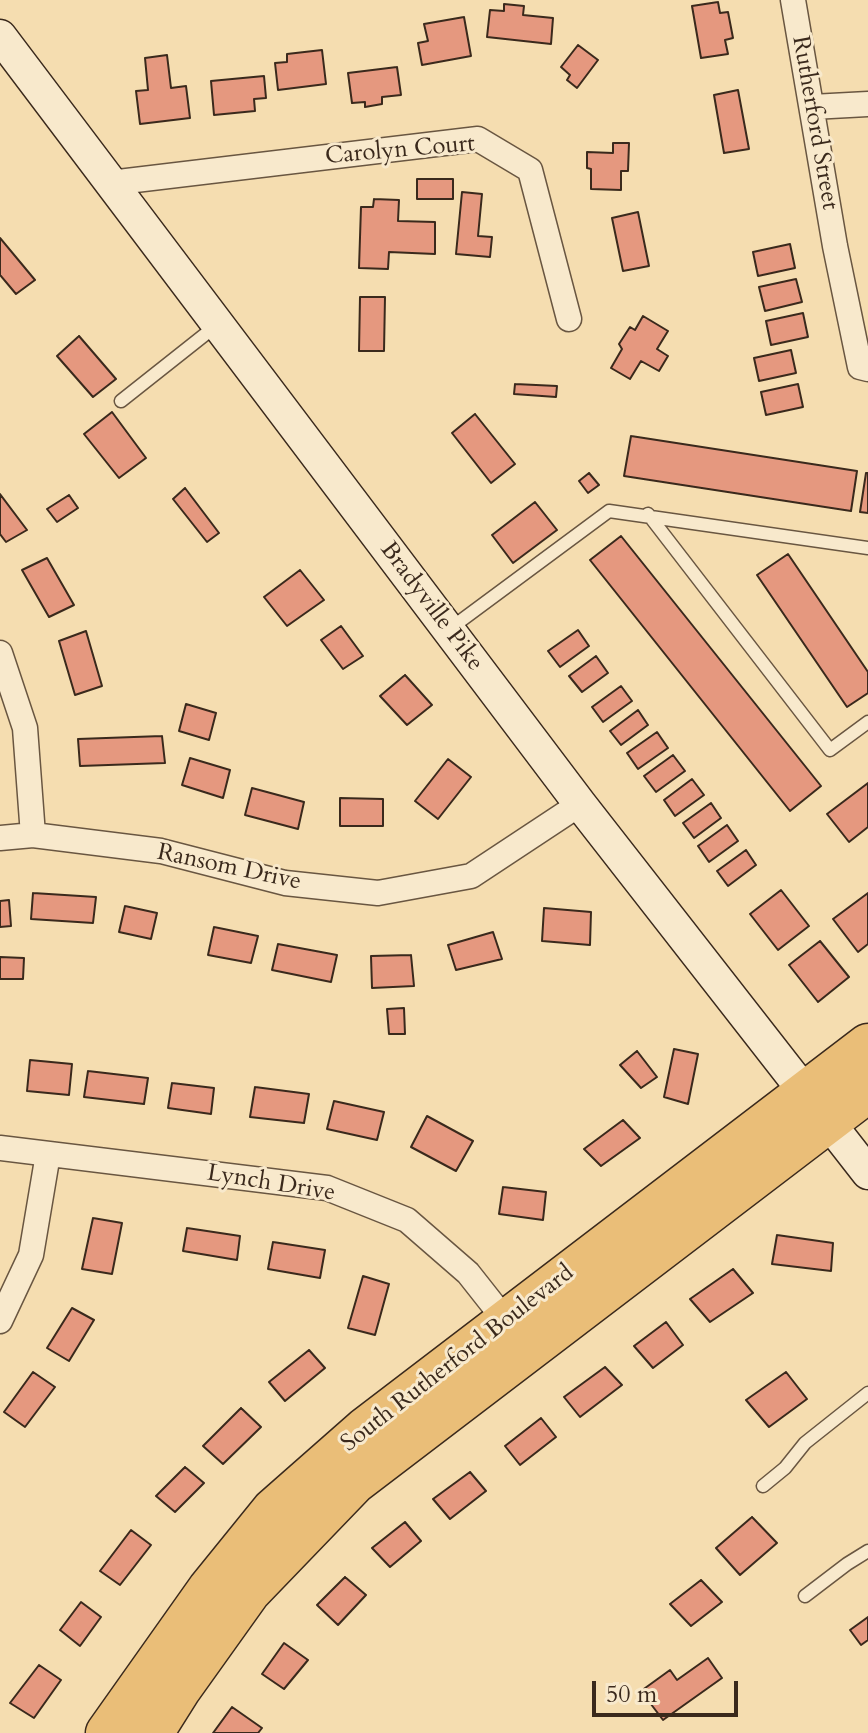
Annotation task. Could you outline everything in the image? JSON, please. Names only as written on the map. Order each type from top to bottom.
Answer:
[{"type":"highway","name":"South Rutherford Boulevard","points":[[152,1733],[249,1592],[355,1482],[518,1335],[817,1107],[868,1045]]},
{"type":"highway","name":"South Rutherford Boulevard","points":[[817,1107],[868,1091]]},
{"type":"highway","name":"South Rutherford Boulevard","points":[[107,1733],[209,1589],[273,1510],[365,1429],[518,1335]]},
{"type":"main road","name":"Bradyville Pike","points":[[0,36],[580,804],[868,1173]]},
{"type":"street","name":"Rutherford Street","points":[[793,0],[835,246],[860,367],[868,369]]},
{"type":"street","points":[[812,107],[868,104]]},
{"type":"street","name":"Carolyn Court","points":[[110,183],[478,139],[530,170],[569,319]]},
{"type":"street","points":[[0,653],[25,728],[33,835]]},
{"type":"street","name":"Ransom Drive","points":[[0,838],[33,835],[161,851],[285,883],[378,893],[471,876],[580,804]]},
{"type":"street","name":"Lynch Drive","points":[[0,1148],[327,1188],[407,1220],[468,1273],[518,1335]]},
{"type":"street","points":[[0,1321],[31,1255],[48,1154]]},
{"type":"lane","points":[[121,401],[217,325]]},
{"type":"lane","points":[[449,630],[609,511],[648,514],[868,548]]},
{"type":"lane","points":[[648,514],[830,750],[868,722]]},
{"type":"lane","points":[[763,1486],[785,1468],[805,1443],[868,1393]]},
{"type":"lane","points":[[805,1596],[868,1551]]},
{"type":"building","points":[[718,2],[720,13],[728,12],[733,38],[725,40],[728,54],[701,58],[692,6]]},
{"type":"building","points":[[504,4],[524,6],[523,15],[553,18],[551,44],[487,37],[490,10],[504,11]]},
{"type":"building","points":[[464,17],[471,56],[422,65],[418,43],[428,41],[424,24]]},
{"type":"building","points":[[578,45],[598,60],[577,88],[567,80],[570,75],[561,67]]},
{"type":"building","points":[[322,50],[326,84],[278,90],[275,63],[287,62],[287,54]]},
{"type":"building","points":[[167,55],[171,88],[186,86],[190,118],[140,124],[136,91],[148,90],[145,58]]},
{"type":"building","points":[[397,67],[401,95],[382,97],[382,104],[365,107],[365,102],[352,103],[348,73]]},
{"type":"building","points":[[264,76],[266,98],[254,99],[255,111],[214,115],[211,81]]},
{"type":"building","points":[[738,90],[749,149],[724,153],[714,95]]},
{"type":"building","points":[[613,143],[629,143],[628,171],[621,171],[621,190],[591,189],[587,152],[613,153]]},
{"type":"building","points":[[417,179],[453,179],[453,199],[417,199]]},
{"type":"building","points":[[462,192],[482,194],[478,236],[492,237],[490,257],[456,254]]},
{"type":"building","points":[[374,199],[399,200],[398,221],[435,222],[435,254],[389,252],[388,269],[359,268],[361,207],[373,207]]},
{"type":"building","points":[[638,212],[649,266],[623,271],[612,218]]},
{"type":"building","points":[[0,238],[35,280],[16,294],[0,275]]},
{"type":"building","points":[[790,244],[795,268],[758,276],[753,252]]},
{"type":"building","points":[[796,279],[802,302],[765,311],[759,287]]},
{"type":"building","points":[[360,297],[385,297],[384,351],[359,351]]},
{"type":"building","points":[[803,313],[808,337],[771,345],[766,321]]},
{"type":"building","points":[[643,316],[668,331],[657,349],[668,356],[659,371],[641,361],[630,379],[611,368],[622,349],[619,344],[630,327],[635,330]]},
{"type":"building","points":[[79,336],[116,379],[93,397],[57,356]]},
{"type":"building","points":[[791,350],[796,373],[759,381],[754,358]]},
{"type":"building","points":[[515,384],[557,386],[556,397],[514,394]]},
{"type":"building","points":[[798,384],[803,407],[766,415],[761,392]]},
{"type":"building","points":[[112,412],[146,458],[119,478],[84,434]]},
{"type":"building","points":[[475,414],[515,464],[491,483],[452,433]]},
{"type":"building","points":[[631,436],[857,471],[851,511],[624,476]]},
{"type":"building","points":[[589,473],[599,485],[588,493],[579,481]]},
{"type":"building","points":[[868,473],[868,513],[860,512]]},
{"type":"building","points":[[185,488],[219,533],[207,542],[173,499]]},
{"type":"building","points":[[0,494],[27,530],[6,542],[0,534]]},
{"type":"building","points":[[69,495],[78,508],[57,522],[47,509]]},
{"type":"building","points":[[535,502],[557,530],[513,563],[492,535]]},
{"type":"building","points":[[621,536],[821,786],[790,811],[590,560]]},
{"type":"building","points":[[788,554],[868,672],[868,693],[847,707],[757,575]]},
{"type":"building","points":[[47,558],[74,605],[49,617],[22,570]]},
{"type":"building","points":[[300,570],[324,600],[287,626],[264,597]]},
{"type":"building","points":[[341,626],[363,656],[343,669],[321,640]]},
{"type":"building","points":[[578,630],[589,646],[560,667],[548,651]]},
{"type":"building","points":[[86,631],[102,686],[75,695],[59,641]]},
{"type":"building","points":[[596,656],[608,673],[582,692],[569,676]]},
{"type":"building","points":[[405,675],[432,705],[407,725],[380,696]]},
{"type":"building","points":[[621,686],[632,701],[603,722],[592,707]]},
{"type":"building","points":[[186,704],[216,713],[209,740],[179,731]]},
{"type":"building","points":[[638,710],[648,725],[621,745],[610,731]]},
{"type":"building","points":[[657,732],[668,748],[638,769],[627,753]]},
{"type":"building","points":[[162,736],[165,763],[80,766],[78,739]]},
{"type":"building","points":[[673,755],[685,771],[656,792],[644,776]]},
{"type":"building","points":[[190,758],[230,770],[223,798],[182,785]]},
{"type":"building","points":[[448,759],[471,777],[438,819],[415,801]]},
{"type":"building","points":[[692,779],[704,795],[675,816],[664,800]]},
{"type":"building","points":[[868,783],[868,827],[849,842],[827,814]]},
{"type":"building","points":[[252,788],[304,802],[298,829],[245,815]]},
{"type":"building","points":[[340,798],[383,799],[383,826],[340,826]]},
{"type":"building","points":[[711,803],[721,818],[694,838],[683,823]]},
{"type":"building","points":[[727,825],[738,841],[709,862],[698,846]]},
{"type":"building","points":[[746,850],[756,865],[728,886],[717,871]]},
{"type":"building","points":[[781,890],[809,926],[778,950],[750,914]]},
{"type":"building","points":[[33,893],[96,897],[93,923],[31,919]]},
{"type":"building","points":[[868,893],[868,944],[858,952],[833,919]]},
{"type":"building","points":[[9,900],[11,926],[0,927],[0,901]]},
{"type":"building","points":[[125,906],[157,913],[151,939],[119,932]]},
{"type":"building","points":[[544,908],[591,912],[590,945],[542,941]]},
{"type":"building","points":[[214,927],[258,936],[251,963],[208,955]]},
{"type":"building","points":[[493,932],[502,959],[456,970],[448,945]]},
{"type":"building","points":[[820,941],[849,977],[818,1002],[789,965]]},
{"type":"building","points":[[278,944],[337,955],[331,982],[272,970]]},
{"type":"building","points":[[411,955],[414,986],[372,988],[371,956]]},
{"type":"building","points":[[0,957],[24,958],[23,979],[0,979]]},
{"type":"building","points":[[404,1008],[405,1034],[389,1034],[387,1009]]},
{"type":"building","points":[[674,1049],[698,1054],[688,1104],[664,1097]]},
{"type":"building","points":[[637,1051],[657,1077],[641,1088],[620,1065]]},
{"type":"building","points":[[30,1060],[72,1064],[69,1095],[27,1091]]},
{"type":"building","points":[[88,1071],[148,1078],[144,1104],[84,1097]]},
{"type":"building","points":[[172,1083],[214,1088],[211,1114],[168,1108]]},
{"type":"building","points":[[255,1087],[309,1094],[304,1123],[250,1117]]},
{"type":"building","points":[[334,1101],[384,1112],[377,1140],[327,1129]]},
{"type":"building","points":[[427,1116],[473,1141],[456,1171],[411,1147]]},
{"type":"building","points":[[623,1120],[640,1138],[601,1166],[584,1149]]},
{"type":"building","points":[[503,1187],[546,1192],[543,1220],[499,1214]]},
{"type":"building","points":[[93,1218],[122,1223],[112,1274],[82,1269]]},
{"type":"building","points":[[187,1228],[240,1236],[237,1260],[183,1251]]},
{"type":"building","points":[[777,1235],[833,1243],[831,1271],[772,1264]]},
{"type":"building","points":[[273,1242],[325,1250],[320,1278],[268,1269]]},
{"type":"building","points":[[733,1269],[753,1293],[710,1322],[690,1299]]},
{"type":"building","points":[[363,1276],[389,1284],[375,1335],[348,1328]]},
{"type":"building","points":[[72,1308],[94,1320],[69,1361],[47,1348]]},
{"type":"building","points":[[666,1322],[683,1345],[653,1368],[634,1346]]},
{"type":"building","points":[[309,1350],[325,1368],[285,1401],[269,1382]]},
{"type":"building","points":[[605,1367],[622,1385],[580,1417],[564,1397]]},
{"type":"building","points":[[33,1372],[55,1387],[25,1427],[4,1412]]},
{"type":"building","points":[[786,1372],[807,1399],[769,1427],[746,1400]]},
{"type":"building","points":[[241,1408],[261,1427],[223,1464],[203,1446]]},
{"type":"building","points":[[541,1418],[556,1437],[520,1465],[505,1446]]},
{"type":"building","points":[[185,1467],[204,1483],[175,1512],[156,1496]]},
{"type":"building","points":[[470,1472],[486,1491],[450,1519],[433,1499]]},
{"type":"building","points":[[752,1517],[777,1543],[740,1575],[716,1548]]},
{"type":"building","points":[[405,1522],[421,1541],[390,1567],[372,1548]]},
{"type":"building","points":[[131,1530],[151,1545],[120,1585],[100,1571]]},
{"type":"building","points":[[345,1577],[366,1595],[338,1625],[317,1605]]},
{"type":"building","points":[[701,1580],[722,1602],[691,1626],[670,1604]]},
{"type":"building","points":[[81,1602],[101,1617],[80,1646],[60,1630]]},
{"type":"building","points":[[868,1617],[868,1640],[861,1645],[850,1630]]},
{"type":"building","points":[[284,1643],[308,1660],[284,1689],[262,1674]]},
{"type":"building","points":[[708,1658],[722,1678],[663,1720],[641,1691],[670,1670],[677,1680]]},
{"type":"building","points":[[39,1665],[61,1680],[34,1718],[10,1703]]},
{"type":"building","points":[[232,1707],[262,1728],[258,1733],[213,1733]]}]
